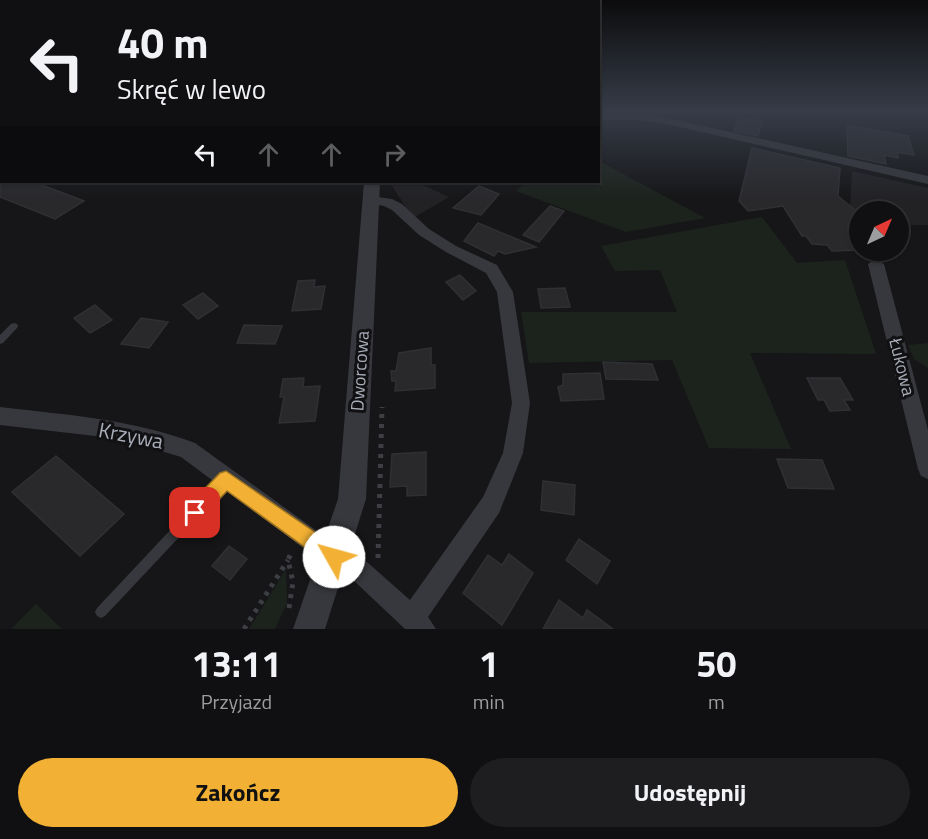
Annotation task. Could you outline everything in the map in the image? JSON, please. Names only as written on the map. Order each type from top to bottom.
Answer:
[{"type":"street","points":[[750,140],[928,180]]},
{"type":"street","points":[[372,191],[397,207],[424,232],[451,249],[492,269],[505,292],[521,403],[513,453],[492,505],[417,624]]},
{"type":"street","name":"Dworcowa","points":[[298,623],[334,557],[352,499],[372,191]]},
{"type":"street","name":"Łukowa","points":[[876,264],[928,470]]},
{"type":"street","name":"Krzywa","points":[[0,416],[129,433],[168,441],[188,450],[334,557],[359,570],[417,624]]},
{"type":"lane","points":[[0,341],[14,326]]},
{"type":"lane","points":[[101,612],[226,479]]},
{"type":"path","points":[[382,403],[377,557],[383,563]]},
{"type":"path","points":[[244,629],[288,560],[300,533]]},
{"type":"path","points":[[288,560],[298,623]]},
{"type":"shaded area","points":[[600,162],[705,218],[626,232],[516,191],[525,183],[600,183]]},
{"type":"shaded area","points":[[852,171],[928,188],[928,225],[909,225],[909,201],[850,201]]},
{"type":"shaded area","points":[[395,183],[418,183],[449,197],[413,218],[392,186]]},
{"type":"shaded area","points":[[762,217],[797,263],[845,260],[876,354],[750,353],[791,449],[709,448],[672,360],[529,363],[521,312],[677,312],[660,270],[615,271],[601,246]]},
{"type":"shaded area","points":[[928,343],[928,368],[914,359],[908,345]]},
{"type":"shaded area","points":[[286,569],[287,603],[276,627],[274,629],[249,629]]},
{"type":"shaded area","points":[[36,604],[62,629],[11,629]]},
{"type":"building","points":[[847,140],[909,140],[914,155],[897,152],[898,158],[884,155],[886,164],[848,156]]},
{"type":"building","points":[[752,148],[840,168],[838,196],[849,205],[849,250],[832,251],[827,245],[812,244],[806,236],[802,236],[783,206],[748,211],[739,201]]},
{"type":"building","points":[[0,183],[37,183],[84,201],[55,219],[0,197]]},
{"type":"building","points":[[479,186],[499,194],[481,215],[453,208]]},
{"type":"building","points":[[550,206],[564,211],[539,242],[523,235]]},
{"type":"building","points":[[478,223],[536,247],[505,254],[498,251],[494,256],[464,241]]},
{"type":"building","points":[[460,275],[476,291],[463,300],[446,282]]},
{"type":"building","points":[[315,280],[314,287],[325,286],[321,309],[292,311],[298,281]]},
{"type":"building","points":[[565,288],[570,307],[541,308],[538,289]]},
{"type":"building","points":[[203,293],[218,306],[198,319],[183,305]]},
{"type":"building","points":[[95,305],[112,320],[90,333],[74,318]]},
{"type":"building","points":[[141,318],[168,322],[149,348],[121,344]]},
{"type":"building","points":[[244,325],[282,326],[275,344],[237,343]]},
{"type":"building","points":[[431,348],[431,365],[435,365],[435,388],[395,391],[396,381],[392,381],[391,371],[396,371],[399,353]]},
{"type":"building","points":[[603,362],[652,364],[658,380],[606,379]]},
{"type":"building","points":[[600,373],[604,399],[561,401],[558,387],[563,385],[563,374]]},
{"type":"building","points":[[304,378],[303,387],[320,386],[315,421],[279,423],[284,397],[280,397],[283,379]]},
{"type":"building","points":[[807,378],[840,378],[853,400],[844,400],[850,410],[830,411],[824,400],[818,400]]},
{"type":"building","points":[[426,452],[426,495],[407,496],[407,486],[390,487],[392,454]]},
{"type":"building","points":[[56,456],[124,514],[80,556],[12,492]]},
{"type":"building","points":[[777,459],[822,460],[834,489],[788,488]]},
{"type":"building","points":[[543,481],[575,485],[574,515],[541,510]]},
{"type":"building","points":[[579,539],[610,561],[597,584],[566,560]]},
{"type":"building","points":[[229,546],[247,559],[230,580],[212,566]]},
{"type":"building","points":[[509,554],[533,573],[502,625],[463,593],[488,555],[502,565]]},
{"type":"building","points":[[559,600],[583,618],[587,610],[613,629],[543,629]]},
{"type":"route","points":[[195,513],[226,479],[300,533],[315,541],[334,557]]}]
